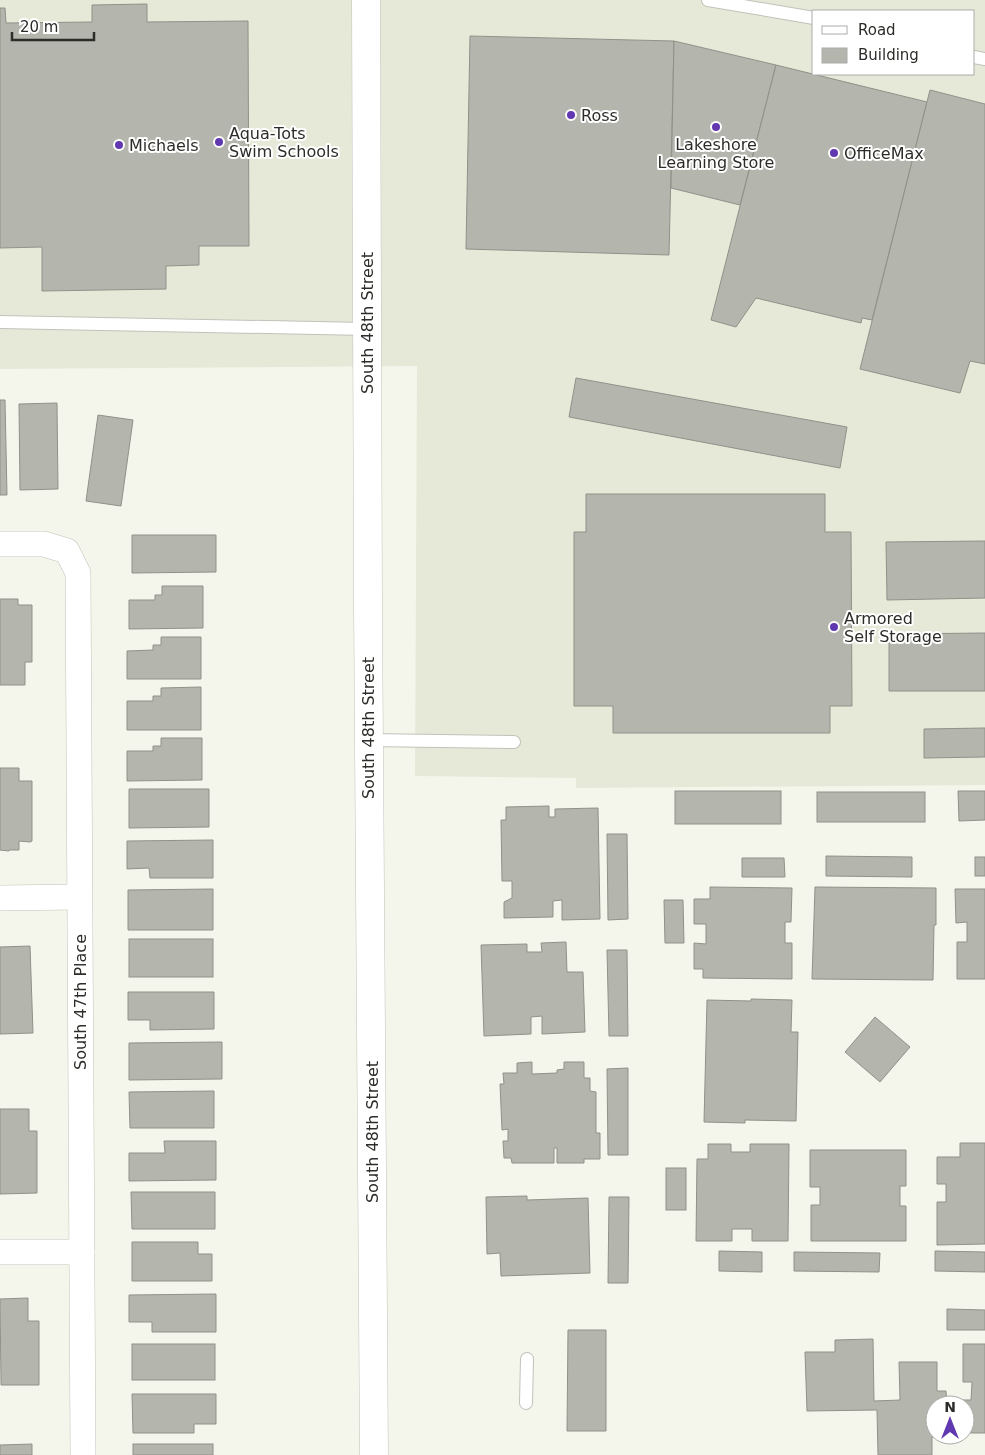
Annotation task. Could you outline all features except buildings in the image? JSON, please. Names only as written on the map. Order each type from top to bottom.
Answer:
[{"type":"main road","name":"South 48th Street","points":[[366,0],[368,740],[374,1455]]},
{"type":"street","name":"South 47th Place","points":[[0,544],[44,544],[67,552],[78,574],[83,1455]]},
{"type":"street","points":[[0,898],[79,897]]},
{"type":"street","points":[[0,1252],[82,1252]]},
{"type":"lane","points":[[708,0],[812,18]]},
{"type":"lane","points":[[0,322],[366,329]]},
{"type":"lane","points":[[368,740],[514,742]]},
{"type":"lane","points":[[526,1403],[527,1359]]},
{"type":"shaded area","points":[[0,0],[985,0],[985,785],[576,788],[576,778],[415,776],[417,366],[0,369]]},
{"type":"place","name":"Ross","points":[[571,115]]},
{"type":"place","name":"Lakeshore Learning Store","points":[[716,127]]},
{"type":"place","name":"Aqua-Tots Swim Schools","points":[[219,142]]},
{"type":"place","name":"Michaels","points":[[119,145]]},
{"type":"place","name":"OfficeMax","points":[[834,153]]},
{"type":"place","name":"Armored Self Storage","points":[[834,627]]}]
